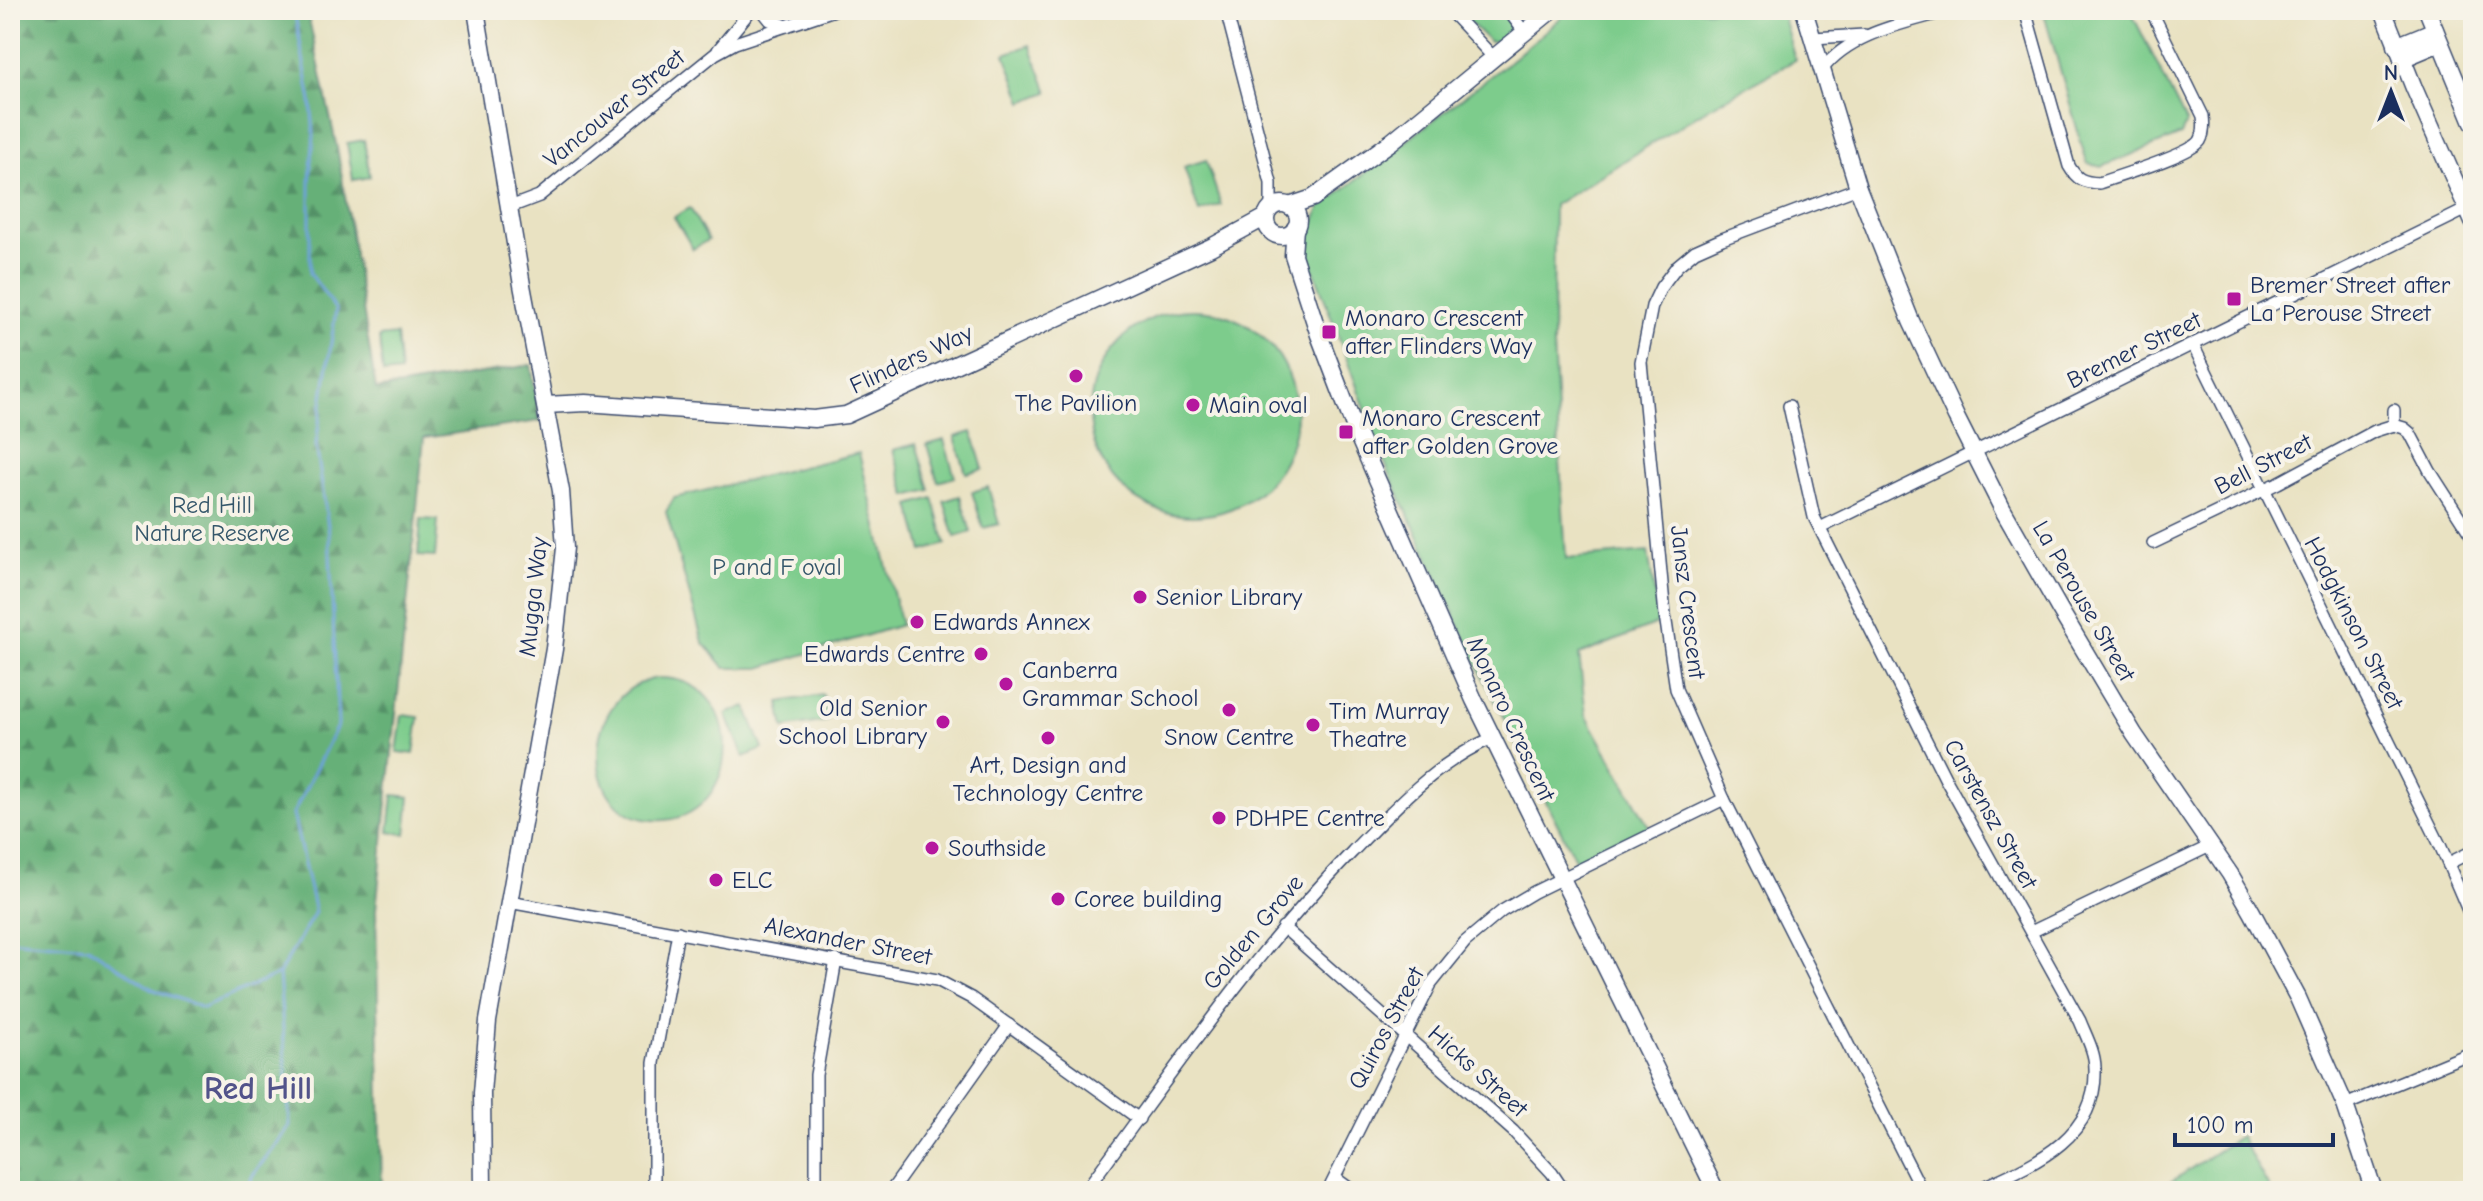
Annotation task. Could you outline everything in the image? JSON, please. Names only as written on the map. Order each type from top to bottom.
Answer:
[{"type":"street","name":"Mugga Way","points":[[476,10],[561,491],[564,576],[554,649],[488,1021],[484,1062],[483,1191]]},
{"type":"street","points":[[715,54],[751,10]]},
{"type":"street","points":[[762,10],[776,24],[788,26]]},
{"type":"street","name":"Vancouver Street","points":[[510,207],[539,196],[715,54],[735,43],[834,10]]},
{"type":"street","name":"Monaro Crescent","points":[[1226,10],[1293,255],[1355,429],[1492,738],[1716,1191]]},
{"type":"street","points":[[1449,10],[1495,59]]},
{"type":"street","points":[[1508,10],[1525,33]]},
{"type":"street","name":"Flinders Way","points":[[545,410],[586,403],[814,419],[846,415],[1313,198],[1391,142],[1552,10]]},
{"type":"street","name":"La Perouse Street","points":[[1804,10],[1858,188],[1911,321],[1974,455],[2067,622],[2134,734],[2252,912],[2286,976],[2345,1105],[2374,1191]]},
{"type":"street","points":[[1822,70],[1841,50],[1873,34],[1950,10]]},
{"type":"street","points":[[2025,10],[2069,166],[2076,178],[2085,183],[2099,183],[2184,152],[2199,144],[2203,134],[2203,116],[2151,10]]},
{"type":"street","points":[[2383,10],[2399,53],[2472,210]]},
{"type":"street","points":[[2427,10],[2473,122]]},
{"type":"street","points":[[1813,38],[1873,34]]},
{"type":"street","points":[[2399,53],[2437,37]]},
{"type":"street","name":"Jansz Crescent","points":[[1858,188],[1695,251],[1677,266],[1661,287],[1647,321],[1641,362],[1665,615],[1676,689],[1724,799],[1922,1191]]},
{"type":"street","name":"Bremer Street","points":[[1820,528],[2472,210]]},
{"type":"street","name":"Monaro Crescent","points":[[1284,214],[1267,226],[1293,255]]},
{"type":"street","name":"Flinders Way","points":[[1211,247],[1247,236],[1275,234]]},
{"type":"street","name":"Hodgkinson Street","points":[[2193,345],[2449,863],[2473,922]]},
{"type":"street","name":"Carstensz Street","points":[[1789,406],[1814,517],[1945,778],[2080,1021],[2090,1045],[2095,1067],[2093,1088],[2088,1108],[2074,1131],[2036,1163],[1974,1191]]},
{"type":"street","points":[[2394,410],[2394,425],[2404,428],[2413,436],[2430,471],[2473,538]]},
{"type":"street","name":"Bell Street","points":[[2153,543],[2375,431],[2394,425]]},
{"type":"street","name":"Golden Grove","points":[[1085,1191],[1199,1034],[1283,927],[1393,810],[1438,770],[1492,738]]},
{"type":"street","name":"Quiros Street","points":[[1328,1191],[1431,984],[1465,942],[1502,911],[1724,799]]},
{"type":"street","points":[[2031,932],[2210,846]]},
{"type":"street","points":[[2449,863],[2473,851]]},
{"type":"street","name":"Alexander Street","points":[[509,902],[937,980],[958,989],[1139,1119]]},
{"type":"street","name":"Hicks Street","points":[[1283,927],[1513,1131],[1552,1173],[1564,1191]]},
{"type":"street","points":[[654,1191],[654,1063],[678,932]]},
{"type":"street","points":[[816,1191],[815,1082],[836,960]]},
{"type":"street","points":[[891,1191],[1009,1025]]},
{"type":"street","points":[[2345,1105],[2473,1052]]},
{"type":"street","points":[[1335,1178],[1353,1191]]},
{"type":"green space","name":"Red Hill Nature Reserve","points":[[10,10],[307,10],[338,153],[376,390],[531,365],[540,421],[424,438],[376,910],[382,1191],[10,1191]]},
{"type":"green space","points":[[1457,10],[1502,10],[1510,20],[1510,32],[1502,41],[1489,41]]},
{"type":"green space","points":[[1570,10],[1781,10],[1795,60],[1707,109],[1554,205],[1553,346],[1566,559],[1648,552],[1659,623],[1579,655],[1586,715],[1651,830],[1577,863],[1479,669],[1387,468],[1305,246],[1320,208],[1515,57]]},
{"type":"green space","points":[[2043,10],[2130,10],[2186,122],[2181,135],[2101,167],[2087,163]]},
{"type":"green space","points":[[1030,45],[1048,92],[1023,102],[1005,54]]},
{"type":"green space","points":[[364,140],[370,177],[353,180],[347,143]]},
{"type":"green space","points":[[1206,160],[1221,205],[1199,212],[1184,167]]},
{"type":"green space","points":[[690,208],[708,240],[693,249],[674,217]]},
{"type":"green space","name":"Main oval","points":[[1193,310],[1232,318],[1266,340],[1288,374],[1296,413],[1288,452],[1266,486],[1232,508],[1193,516],[1154,508],[1120,486],[1098,452],[1090,413],[1098,374],[1120,340],[1154,318]]},
{"type":"green space","points":[[396,335],[400,372],[383,374],[379,337]]},
{"type":"green space","points":[[972,432],[983,469],[966,473],[955,437]]},
{"type":"green space","points":[[944,440],[955,477],[938,482],[927,445]]},
{"type":"green space","points":[[916,444],[930,490],[907,496],[893,450]]},
{"type":"green space","name":"P and F oval","points":[[859,453],[901,625],[760,668],[725,668],[703,642],[666,512],[674,498]]},
{"type":"green space","points":[[988,487],[999,524],[983,528],[972,492]]},
{"type":"green space","points":[[960,496],[971,532],[955,537],[944,501]]},
{"type":"green space","points":[[933,498],[946,544],[923,551],[910,505]]},
{"type":"green space","points":[[421,519],[438,520],[435,557],[418,556]]},
{"type":"green space","points":[[658,678],[688,684],[708,699],[721,721],[725,746],[721,772],[710,795],[691,812],[665,820],[636,817],[616,803],[603,782],[598,757],[601,731],[612,707],[631,688]]},
{"type":"green space","points":[[823,695],[827,721],[784,728],[779,702]]},
{"type":"green space","points":[[746,706],[763,749],[744,757],[726,714]]},
{"type":"green space","points":[[402,715],[419,717],[414,754],[397,752]]},
{"type":"green space","points":[[393,795],[410,797],[406,834],[389,832]]},
{"type":"green space","points":[[2240,1136],[2271,1191],[2157,1191]]},
{"type":"waterway","points":[[10,940],[88,947],[152,989],[203,1008],[279,974],[315,912],[293,814],[338,724],[329,533],[316,444],[336,310],[310,273],[310,181],[314,135],[311,101],[294,10]]},
{"type":"waterway","points":[[602,14],[620,16]]},
{"type":"waterway","points":[[248,1191],[252,1176],[290,1126],[279,974]]},
{"type":"place","name":"Bremer Street after La Perouse Street","points":[[2234,299]]},
{"type":"place","name":"Monaro Crescent after Flinders Way","points":[[1329,332]]},
{"type":"place","name":"The Pavilion","points":[[1076,376]]},
{"type":"place","name":"Main oval","points":[[1193,405]]},
{"type":"place","name":"Monaro Crescent after Golden Grove","points":[[1346,432]]},
{"type":"place","name":"Senior Library","points":[[1140,597]]},
{"type":"place","name":"Edwards Annex","points":[[917,622]]},
{"type":"place","name":"Edwards Centre","points":[[981,654]]},
{"type":"place","name":"Canberra Grammar School","points":[[1006,684]]},
{"type":"place","name":"Snow Centre","points":[[1229,710]]},
{"type":"place","name":"Old Senior School Library","points":[[943,722]]},
{"type":"place","name":"Tim Murray Theatre","points":[[1313,725]]},
{"type":"place","name":"Art, Design and Technology Centre","points":[[1048,738]]},
{"type":"place","name":"PDHPE Centre","points":[[1219,818]]},
{"type":"place","name":"Southside","points":[[932,848]]},
{"type":"place","name":"ELC","points":[[716,880]]},
{"type":"place","name":"Coree building","points":[[1058,899]]},
{"type":"district","name":"Red Hill","points":[[258,1088]]}]
